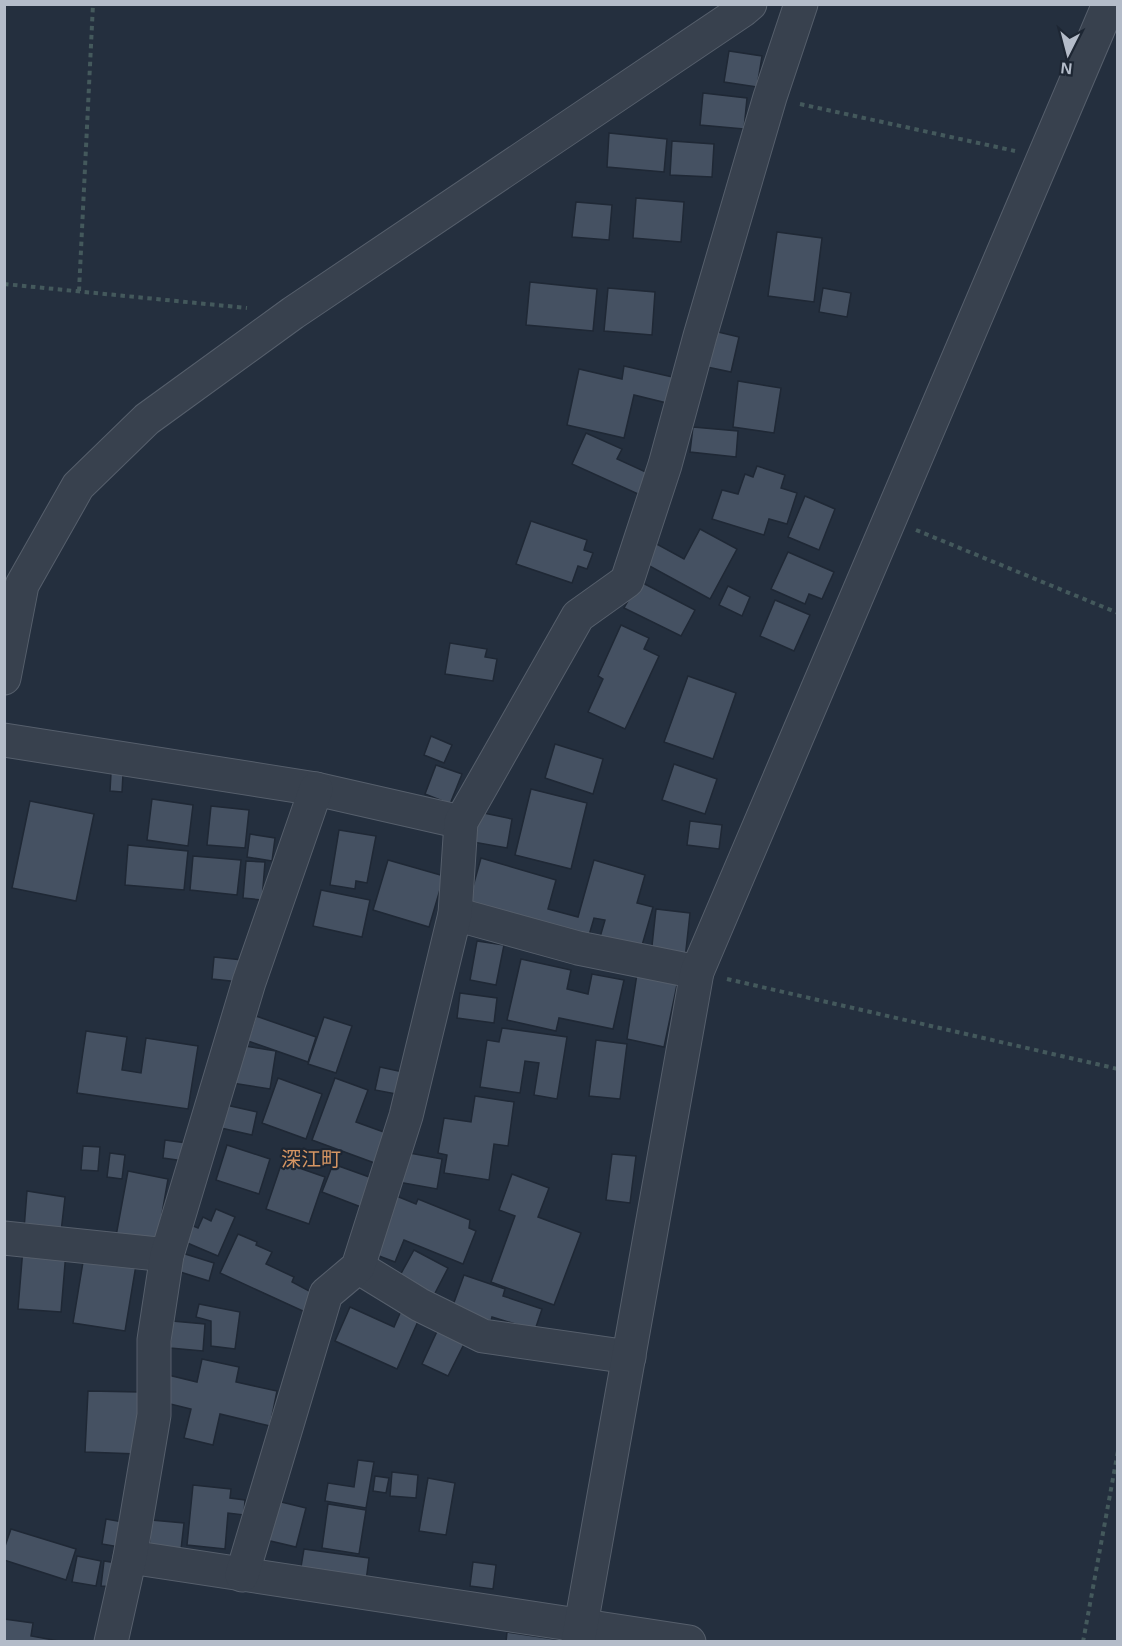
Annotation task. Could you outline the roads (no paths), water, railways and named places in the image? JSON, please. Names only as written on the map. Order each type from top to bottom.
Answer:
[{"type":"street","points":[[4,678],[22,585],[78,486],[147,419],[293,313],[724,24],[750,4]]},
{"type":"street","points":[[242,1575],[326,1294],[358,1267],[406,1116],[455,914],[461,822],[578,616],[627,581],[665,465],[770,97],[801,4]]},
{"type":"street","points":[[579,1633],[697,972],[1109,4]]},
{"type":"street","points":[[4,740],[316,789],[461,822]]},
{"type":"street","points":[[111,1641],[130,1557],[154,1415],[154,1340],[167,1255],[249,982],[316,789]]},
{"type":"street","points":[[455,914],[578,948],[697,972]]},
{"type":"street","points":[[4,1238],[167,1255]]},
{"type":"street","points":[[358,1267],[420,1305],[483,1336],[629,1357]]},
{"type":"street","points":[[130,1557],[579,1633],[689,1641]]},
{"type":"district","name":"深江町","points":[[311,1159]]}]
